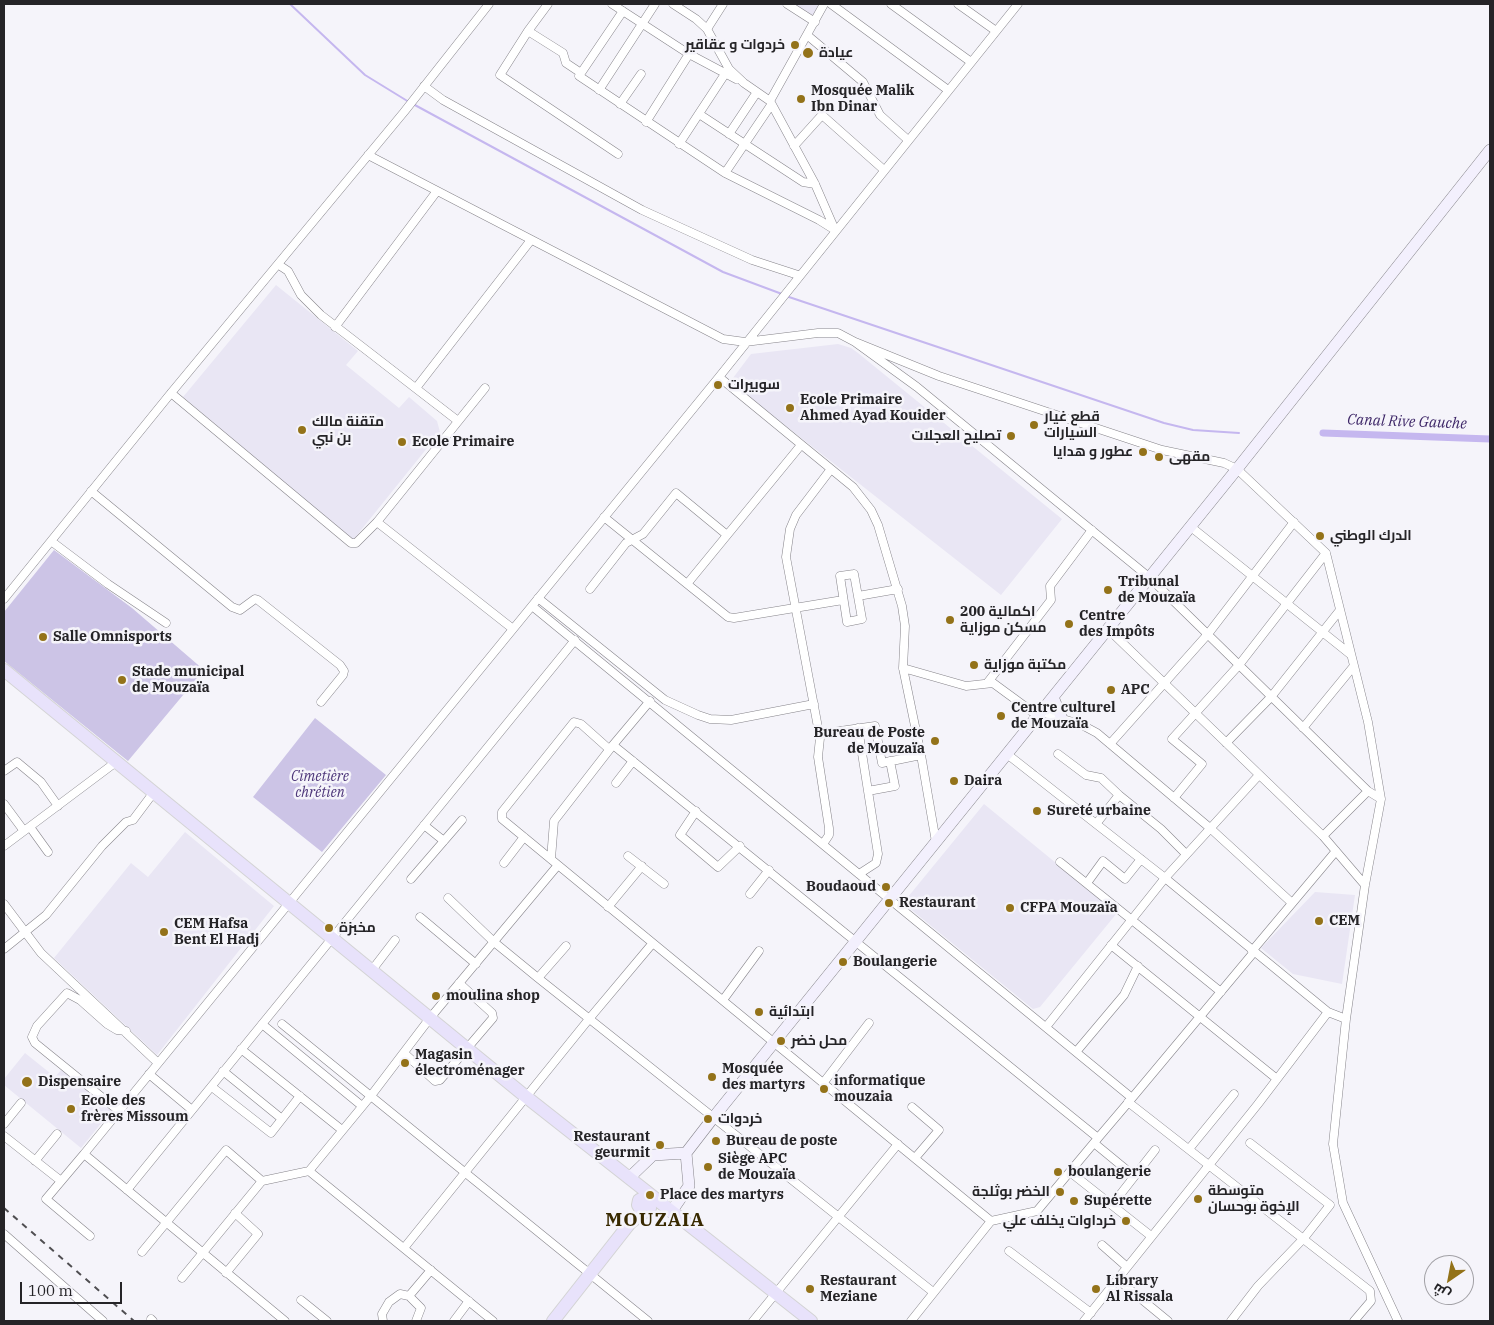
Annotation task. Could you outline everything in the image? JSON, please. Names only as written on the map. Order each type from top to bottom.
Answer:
[{"type":"main road","points":[[671,1212],[690,1186],[686,1153],[1237,470],[1490,150]]},
{"type":"main road","points":[[4,670],[466,1048],[629,1178],[643,1205],[671,1212]]},
{"type":"main road","points":[[1053,697],[1062,719]]},
{"type":"main road","points":[[629,1178],[653,1155],[686,1153]]},
{"type":"main road","points":[[629,1178],[643,1205],[671,1212],[811,1321]]},
{"type":"main road","points":[[553,1321],[643,1205]]},
{"type":"street","points":[[4,599],[171,393],[404,112],[489,4]]},
{"type":"street","points":[[548,4],[500,75],[618,154]]},
{"type":"street","points":[[612,4],[689,54],[744,83]]},
{"type":"street","points":[[599,90],[655,4]]},
{"type":"street","points":[[675,4],[707,29],[729,69],[771,103],[815,184],[835,230]]},
{"type":"street","points":[[707,29],[721,4]]},
{"type":"street","points":[[787,4],[815,22]]},
{"type":"street","points":[[725,173],[745,146],[771,103],[824,4]]},
{"type":"street","points":[[831,4],[948,90]]},
{"type":"street","points":[[891,4],[971,62]]},
{"type":"street","points":[[958,4],[996,31]]},
{"type":"street","points":[[90,1236],[46,1199],[719,377],[745,342],[1017,4]]},
{"type":"street","points":[[623,11],[579,76],[725,173],[835,230]]},
{"type":"street","points":[[528,32],[562,53],[566,63],[581,73]]},
{"type":"street","points":[[807,35],[862,82],[880,114],[908,140]]},
{"type":"street","points":[[646,122],[689,54]]},
{"type":"street","points":[[620,104],[640,74]]},
{"type":"street","points":[[679,144],[725,74]]},
{"type":"street","points":[[424,86],[443,100],[642,210],[752,260],[798,276]]},
{"type":"street","points":[[729,134],[757,92]]},
{"type":"street","points":[[699,114],[745,146],[803,182],[815,184]]},
{"type":"street","points":[[794,146],[822,115],[884,170]]},
{"type":"street","points":[[368,155],[723,339],[745,342],[838,333],[855,342],[948,379],[1162,450],[1224,463],[1237,470],[1326,553],[1368,722],[1381,799],[1365,885],[1346,1018],[1333,1144],[1343,1203],[1398,1321]]},
{"type":"street","points":[[335,326],[437,191]]},
{"type":"street","points":[[416,388],[531,240]]},
{"type":"street","points":[[279,265],[288,271],[309,305],[458,421]]},
{"type":"street","points":[[855,342],[917,387],[1150,578],[1368,791],[1381,799]]},
{"type":"street","points":[[719,377],[852,487],[871,510],[884,540],[898,589],[905,626],[903,668],[936,842]]},
{"type":"street","points":[[171,393],[351,543],[356,543],[377,522],[485,388]]},
{"type":"street","points":[[687,584],[801,445]]},
{"type":"street","points":[[823,844],[829,835],[829,828],[818,757],[819,734],[797,607],[786,557],[790,529],[796,515],[831,469]]},
{"type":"street","points":[[91,491],[232,607],[240,610],[255,599],[258,600],[340,665],[344,671],[343,675],[321,702]]},
{"type":"street","points":[[590,589],[632,538],[643,534],[676,493],[727,535]]},
{"type":"street","points":[[604,518],[632,538],[723,614],[734,618],[843,600]]},
{"type":"street","points":[[377,522],[512,630]]},
{"type":"street","points":[[1110,744],[1164,681],[1208,634],[1294,522]]},
{"type":"street","points":[[1191,526],[1350,654]]},
{"type":"street","points":[[988,682],[1051,600],[1050,586],[1092,530]]},
{"type":"street","points":[[51,541],[108,584],[166,623]]},
{"type":"street","points":[[1174,798],[1202,764],[1172,739],[1194,712],[1239,665],[1326,553]]},
{"type":"street","points":[[854,574],[858,596],[862,619],[847,622],[840,576],[854,574]]},
{"type":"street","points":[[858,596],[898,589]]},
{"type":"street","points":[[538,598],[658,695],[698,715],[710,719],[731,720],[814,704]]},
{"type":"street","points":[[532,606],[1046,1027],[1189,1149],[1370,1291],[1371,1301],[1354,1321]]},
{"type":"street","points":[[1226,743],[1271,697],[1340,610]]},
{"type":"street","points":[[1108,629],[1323,836],[1365,885]]},
{"type":"street","points":[[126,1190],[575,640]]},
{"type":"street","points":[[1303,728],[1353,667]]},
{"type":"street","points":[[903,668],[966,686],[988,682],[997,685],[1039,714],[1088,727],[1210,828],[1292,903]]},
{"type":"street","points":[[551,860],[554,821],[611,747],[650,701]]},
{"type":"street","points":[[991,1221],[502,819],[502,812],[574,722],[581,724],[633,761],[740,846],[857,941],[1096,1141],[1134,1176]]},
{"type":"street","points":[[819,734],[875,726],[882,763],[921,755]]},
{"type":"street","points":[[858,728],[878,859],[876,863],[859,874]]},
{"type":"street","points":[[1007,754],[1165,878],[1328,1012],[1346,1018]]},
{"type":"street","points":[[1058,754],[1086,775],[1101,778],[1161,829],[1186,854]]},
{"type":"street","points":[[616,783],[633,761]]},
{"type":"street","points":[[4,772],[17,762],[40,782],[58,806]]},
{"type":"street","points":[[4,846],[116,762]]},
{"type":"street","points":[[868,791],[895,786],[890,762]]},
{"type":"street","points":[[1046,1027],[1165,878],[1259,775]]},
{"type":"street","points":[[1323,836],[1368,791]]},
{"type":"street","points":[[4,949],[46,915],[102,846],[126,822],[132,820],[154,792]]},
{"type":"street","points":[[1096,824],[1119,794]]},
{"type":"street","points":[[4,804],[48,852]]},
{"type":"street","points":[[696,811],[680,835],[718,867],[740,846]]},
{"type":"street","points":[[411,879],[462,820]]},
{"type":"street","points":[[424,825],[444,841]]},
{"type":"street","points":[[504,863],[524,837]]},
{"type":"street","points":[[911,1321],[991,1221],[1037,1211],[1336,851]]},
{"type":"street","points":[[628,856],[664,884]]},
{"type":"street","points":[[1087,883],[1103,861],[1125,879],[1141,859]]},
{"type":"street","points":[[1060,862],[1220,992]]},
{"type":"street","points":[[182,1278],[262,1181],[309,1171],[370,1097],[430,1018],[558,865]]},
{"type":"street","points":[[608,907],[642,866]]},
{"type":"street","points":[[750,894],[769,870]]},
{"type":"street","points":[[448,898],[494,942],[538,978],[836,1217],[933,1292]]},
{"type":"street","points":[[4,904],[41,953],[158,1063]]},
{"type":"street","points":[[420,916],[476,964]]},
{"type":"street","points":[[372,970],[395,940]]},
{"type":"street","points":[[404,1248],[526,1096],[652,944]]},
{"type":"street","points":[[1112,945],[1277,1079]]},
{"type":"street","points":[[538,978],[566,946]]},
{"type":"street","points":[[722,1000],[760,951]]},
{"type":"street","points":[[1076,1052],[1124,995],[1138,966]]},
{"type":"street","points":[[404,1053],[436,1080],[440,1080],[493,1018],[492,1013],[459,984]]},
{"type":"street","points":[[119,1111],[35,1043],[32,1037],[38,1026],[66,993],[80,1000],[107,1024],[117,1030],[126,1031]]},
{"type":"street","points":[[1084,1321],[1328,1012]]},
{"type":"street","points":[[824,1082],[869,1023]]},
{"type":"street","points":[[262,1024],[362,1106]]},
{"type":"street","points":[[282,1024],[648,1321]]},
{"type":"street","points":[[241,1049],[342,1130]]},
{"type":"street","points":[[223,1071],[282,1119]]},
{"type":"street","points":[[149,1074],[192,1110]]},
{"type":"street","points":[[212,1087],[271,1133],[300,1096]]},
{"type":"street","points":[[1189,1149],[1234,1094]]},
{"type":"street","points":[[4,1124],[21,1103]]},
{"type":"street","points":[[912,1106],[939,1130],[915,1158]]},
{"type":"street","points":[[36,1161],[57,1134]]},
{"type":"street","points":[[4,1136],[61,1181]]},
{"type":"street","points":[[1230,1321],[1258,1286],[1304,1238],[1330,1204],[1250,1143]]},
{"type":"street","points":[[753,1321],[836,1217],[898,1144]]},
{"type":"street","points":[[142,1252],[226,1150],[262,1181]]},
{"type":"street","points":[[1112,1205],[1155,1150]]},
{"type":"street","points":[[84,1154],[202,1254],[285,1321]]},
{"type":"street","points":[[309,1171],[493,1321]]},
{"type":"street","points":[[1070,1172],[1152,1236]]},
{"type":"street","points":[[226,1273],[258,1234],[235,1213]]},
{"type":"street","points":[[4,1234],[103,1321]]},
{"type":"street","points":[[1102,1245],[1127,1267]]},
{"type":"street","points":[[1009,1251],[1091,1312]]},
{"type":"street","points":[[409,1296],[431,1270]]},
{"type":"street","points":[[1117,1279],[1168,1321]]},
{"type":"street","points":[[383,1321],[382,1314],[389,1302],[400,1294],[409,1296],[421,1308],[416,1321]]},
{"type":"street","points":[[301,1300],[327,1321]]},
{"type":"street","points":[[454,1321],[469,1302]]},
{"type":"shaded area","points":[[792,4],[818,4],[814,15],[808,15]]},
{"type":"shaded area","name":"متقنة مالك بن نبي","points":[[276,285],[358,351],[346,365],[399,408],[409,397],[437,421],[440,432],[353,540],[183,397]]},
{"type":"shaded area","points":[[838,344],[851,348],[858,353],[1062,519],[1001,595],[730,382],[751,354]]},
{"type":"shaded area","name":"CFPA Mouzaïa","points":[[984,804],[1117,913],[1040,1007],[1033,1009],[903,903]]},
{"type":"shaded area","name":"CEM Hafsa Bent El Hadj","points":[[185,832],[274,906],[157,1055],[54,958],[131,863],[148,877]]},
{"type":"shaded area","name":"CEM","points":[[1315,892],[1355,895],[1342,984],[1293,974],[1261,948]]},
{"type":"shaded area","name":"Ecole des frères Missoum","points":[[25,1053],[55,1077],[62,1069],[112,1110],[81,1148],[4,1085],[4,1079]]},
{"type":"green space","name":"Stade municipal de Mouzaïa","points":[[54,550],[132,608],[204,670],[128,761],[4,661],[4,612]]},
{"type":"green space","name":"Cimetière chrétien","points":[[315,718],[386,775],[322,852],[253,797]]},
{"type":"waterway","points":[[290,4],[365,75],[409,102]]},
{"type":"waterway","points":[[413,104],[723,272],[782,294]]},
{"type":"waterway","points":[[786,296],[1164,423],[1193,430],[1239,433]]},
{"type":"waterway","name":"Canal Rive Gauche","points":[[1323,433],[1490,439]]},
{"type":"railway","points":[[4,1208],[134,1321]]},
{"type":"place","name":"خردوات و عقاقير","points":[[795,45]]},
{"type":"place","name":"عيادة","points":[[808,53]]},
{"type":"place","name":"Mosquée Malik Ibn Dinar","points":[[801,99]]},
{"type":"place","name":"سوبيرات","points":[[718,385]]},
{"type":"place","name":"Ecole Primaire Ahmed Ayad Kouider","points":[[790,408]]},
{"type":"place","name":"قطع غيار السيارات","points":[[1034,425]]},
{"type":"place","name":"متقنة مالك بن نبي","points":[[302,430]]},
{"type":"place","name":"تصليح العجلات","points":[[1011,436]]},
{"type":"place","name":"Ecole Primaire","points":[[402,442]]},
{"type":"place","name":"عطور و هدايا","points":[[1143,452]]},
{"type":"place","name":"مقهى","points":[[1159,457]]},
{"type":"place","name":"الدرك الوطني","points":[[1320,536]]},
{"type":"place","name":"Tribunal de Mouzaïa","points":[[1108,590]]},
{"type":"place","name":"اكمالية 200 مسكن موزاية","points":[[950,620]]},
{"type":"place","name":"Centre des Impôts","points":[[1069,624]]},
{"type":"place","name":"Salle Omnisports","points":[[43,637]]},
{"type":"place","name":"مكتبة موزاية","points":[[974,665]]},
{"type":"place","name":"Stade municipal de Mouzaïa","points":[[122,680]]},
{"type":"place","name":"APC","points":[[1111,690]]},
{"type":"place","name":"Centre culturel de Mouzaïa","points":[[1001,716]]},
{"type":"place","name":"Bureau de Poste de Mouzaïa","points":[[935,741]]},
{"type":"place","name":"Daira","points":[[954,781]]},
{"type":"place","name":"Sureté urbaine","points":[[1037,811]]},
{"type":"place","name":"Boudaoud","points":[[886,887]]},
{"type":"place","name":"Restaurant","points":[[889,903]]},
{"type":"place","name":"CFPA Mouzaïa","points":[[1010,908]]},
{"type":"place","name":"CEM","points":[[1319,921]]},
{"type":"place","name":"مخبزة","points":[[329,928]]},
{"type":"place","name":"CEM Hafsa Bent El Hadj","points":[[164,932]]},
{"type":"place","name":"Boulangerie","points":[[843,962]]},
{"type":"place","name":"moulina shop","points":[[436,996]]},
{"type":"place","name":"ابتدائية","points":[[759,1012]]},
{"type":"place","name":"محل خضر","points":[[781,1041]]},
{"type":"place","name":"Magasin électroménager","points":[[405,1063]]},
{"type":"place","name":"Mosquée des martyrs","points":[[712,1077]]},
{"type":"place","name":"Dispensaire","points":[[27,1082]]},
{"type":"place","name":"informatique mouzaia","points":[[824,1089]]},
{"type":"place","name":"Ecole des frères Missoum","points":[[71,1109]]},
{"type":"place","name":"خردوات","points":[[708,1119]]},
{"type":"place","name":"Bureau de poste","points":[[716,1141]]},
{"type":"place","name":"Restaurant geurmit","points":[[660,1145]]},
{"type":"place","name":"Siège APC de Mouzaïa","points":[[708,1167]]},
{"type":"place","name":"boulangerie","points":[[1058,1172]]},
{"type":"place","name":"الخضر بوثلجة","points":[[1060,1192]]},
{"type":"place","name":"Place des martyrs","points":[[650,1195]]},
{"type":"place","name":"متوسطة الإخوة بوحسان","points":[[1198,1199]]},
{"type":"place","name":"Supérette","points":[[1074,1201]]},
{"type":"place","name":"خرداوات يخلف علي","points":[[1126,1221]]},
{"type":"place","name":"Restaurant Meziane","points":[[810,1289]]},
{"type":"place","name":"Library Al Rissala","points":[[1096,1289]]},
{"type":"district","name":"MOUZAIA","points":[[655,1221]]}]
